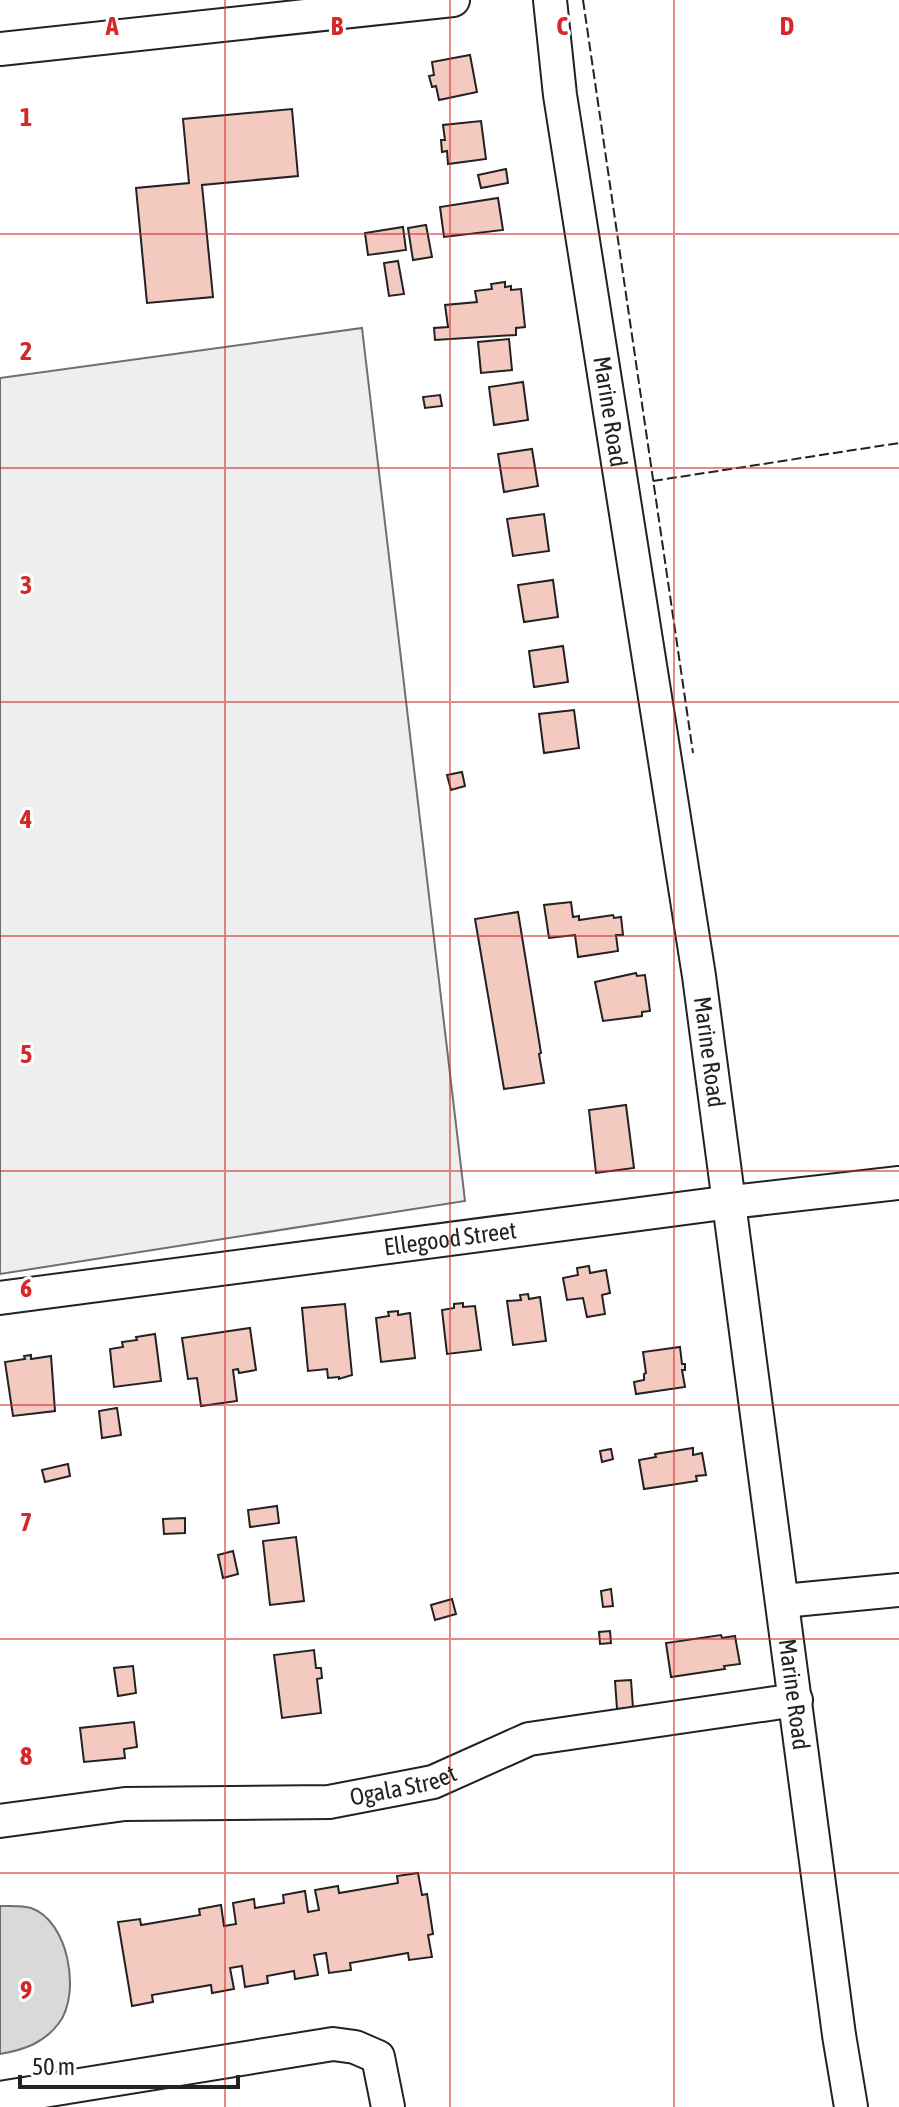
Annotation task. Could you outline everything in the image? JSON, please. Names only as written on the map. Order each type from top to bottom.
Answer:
[{"type":"street","points":[[0,49],[453,0]]},
{"type":"street","name":"Marine Road","points":[[550,0],[560,95],[699,976],[851,2107]]},
{"type":"street","name":"Ellegood Street","points":[[0,1298],[731,1202],[899,1183]]},
{"type":"street","points":[[783,1601],[899,1590]]},
{"type":"street","name":"Ogala Street","points":[[0,1821],[125,1804],[329,1802],[433,1782],[529,1739],[796,1700]]},
{"type":"street","points":[[0,2098],[333,2044],[355,2047],[378,2057],[388,2107]]},
{"type":"shaded area","points":[[362,328],[465,1201],[0,1274],[0,378]]},
{"type":"shaded area","points":[[0,1906],[27,1907],[44,1915],[62,1942],[70,1977],[66,2010],[53,2030],[33,2044],[0,2054]]},
{"type":"building","points":[[470,55],[477,92],[439,100],[436,86],[432,87],[429,76],[434,75],[432,62]]},
{"type":"building","points":[[292,109],[298,176],[202,185],[213,297],[147,303],[136,188],[189,183],[183,119]]},
{"type":"building","points":[[481,121],[486,159],[448,164],[447,151],[442,152],[441,140],[445,140],[443,125]]},
{"type":"building","points":[[506,169],[508,183],[481,188],[478,175]]},
{"type":"building","points":[[498,198],[503,230],[444,237],[440,207]]},
{"type":"building","points":[[426,225],[432,257],[413,260],[408,228]]},
{"type":"building","points":[[403,227],[406,250],[368,255],[365,233]]},
{"type":"building","points":[[398,261],[404,294],[389,296],[384,263]]},
{"type":"building","points":[[505,282],[505,287],[511,286],[511,290],[521,289],[525,327],[516,328],[516,335],[435,340],[434,328],[448,327],[445,305],[477,302],[475,291],[492,289],[491,284]]},
{"type":"building","points":[[509,339],[512,370],[481,373],[478,342]]},
{"type":"building","points":[[523,382],[528,420],[494,425],[489,387]]},
{"type":"building","points":[[440,395],[442,406],[425,408],[423,397]]},
{"type":"building","points":[[532,449],[538,486],[504,492],[498,454]]},
{"type":"building","points":[[544,514],[549,551],[513,556],[507,519]]},
{"type":"building","points":[[553,580],[558,617],[524,622],[518,585]]},
{"type":"building","points":[[563,646],[568,682],[534,687],[529,651]]},
{"type":"building","points":[[574,710],[579,748],[544,753],[539,714]]},
{"type":"building","points":[[462,772],[465,786],[451,790],[447,775]]},
{"type":"building","points":[[571,902],[573,917],[579,916],[579,920],[613,915],[614,918],[621,917],[623,935],[616,935],[618,951],[578,957],[575,935],[549,938],[544,905]]},
{"type":"building","points":[[518,912],[544,1083],[504,1089],[475,919]]},
{"type":"building","points":[[636,973],[637,976],[645,975],[650,1011],[642,1012],[642,1016],[603,1021],[595,982]]},
{"type":"building","points":[[626,1105],[634,1168],[596,1173],[589,1110]]},
{"type":"building","points":[[589,1266],[590,1273],[606,1270],[610,1293],[602,1295],[605,1314],[587,1317],[583,1298],[567,1300],[563,1278],[578,1275],[577,1268]]},
{"type":"building","points":[[528,1294],[529,1299],[540,1297],[546,1341],[513,1345],[507,1301],[521,1300],[520,1295]]},
{"type":"building","points":[[463,1303],[463,1307],[475,1306],[481,1350],[447,1354],[442,1310]]},
{"type":"building","points":[[345,1304],[352,1375],[328,1378],[327,1369],[308,1371],[302,1308]]},
{"type":"building","points":[[398,1311],[398,1315],[410,1313],[415,1358],[381,1362],[376,1318]]},
{"type":"building","points":[[250,1328],[256,1370],[239,1373],[238,1369],[233,1370],[237,1401],[201,1406],[197,1378],[188,1379],[182,1338]]},
{"type":"building","points":[[155,1334],[161,1381],[114,1387],[110,1349],[123,1347],[122,1342],[137,1340],[136,1337]]},
{"type":"building","points":[[680,1347],[682,1364],[685,1364],[685,1370],[682,1370],[685,1387],[636,1394],[634,1382],[644,1380],[646,1373],[643,1352]]},
{"type":"building","points":[[31,1355],[31,1359],[51,1356],[55,1411],[13,1416],[5,1362]]},
{"type":"building","points":[[117,1408],[121,1435],[102,1438],[99,1411]]},
{"type":"building","points":[[693,1448],[693,1455],[702,1453],[706,1475],[696,1476],[697,1481],[644,1489],[639,1460]]},
{"type":"building","points":[[611,1449],[613,1459],[602,1462],[600,1451]]},
{"type":"building","points":[[68,1464],[70,1476],[45,1482],[42,1470]]},
{"type":"building","points":[[277,1506],[279,1523],[250,1527],[248,1510]]},
{"type":"building","points":[[185,1518],[185,1533],[164,1534],[163,1519]]},
{"type":"building","points":[[296,1537],[304,1601],[270,1605],[263,1541]]},
{"type":"building","points":[[233,1551],[238,1574],[223,1578],[218,1555]]},
{"type":"building","points":[[611,1589],[613,1606],[603,1607],[601,1591]]},
{"type":"building","points":[[452,1599],[456,1614],[435,1620],[431,1605]]},
{"type":"building","points":[[610,1631],[611,1643],[600,1644],[599,1632]]},
{"type":"building","points":[[721,1635],[722,1638],[735,1636],[740,1664],[671,1677],[666,1643]]},
{"type":"building","points":[[314,1650],[316,1668],[321,1668],[322,1678],[317,1679],[321,1713],[282,1718],[274,1655]]},
{"type":"building","points":[[133,1666],[136,1693],[118,1696],[114,1668]]},
{"type":"building","points":[[631,1680],[633,1708],[617,1709],[615,1681]]},
{"type":"building","points":[[134,1722],[137,1747],[124,1749],[125,1758],[84,1762],[80,1728]]},
{"type":"building","points":[[418,1873],[422,1895],[427,1894],[433,1934],[428,1935],[432,1957],[409,1960],[408,1953],[350,1963],[351,1970],[329,1973],[326,1953],[314,1955],[318,1975],[295,1979],[294,1971],[267,1976],[268,1983],[245,1987],[242,1966],[230,1968],[234,1989],[212,1993],[211,1985],[152,1995],[153,2002],[132,2006],[118,1922],[140,1919],[141,1925],[200,1915],[199,1909],[221,1905],[224,1926],[236,1924],[233,1903],[254,1899],[255,1908],[284,1903],[283,1895],[305,1891],[308,1912],[319,1910],[315,1890],[338,1886],[339,1893],[398,1883],[397,1876]]},
{"type":"fence","points":[[583,0],[693,753]]},
{"type":"fence","points":[[653,481],[899,443]]}]
